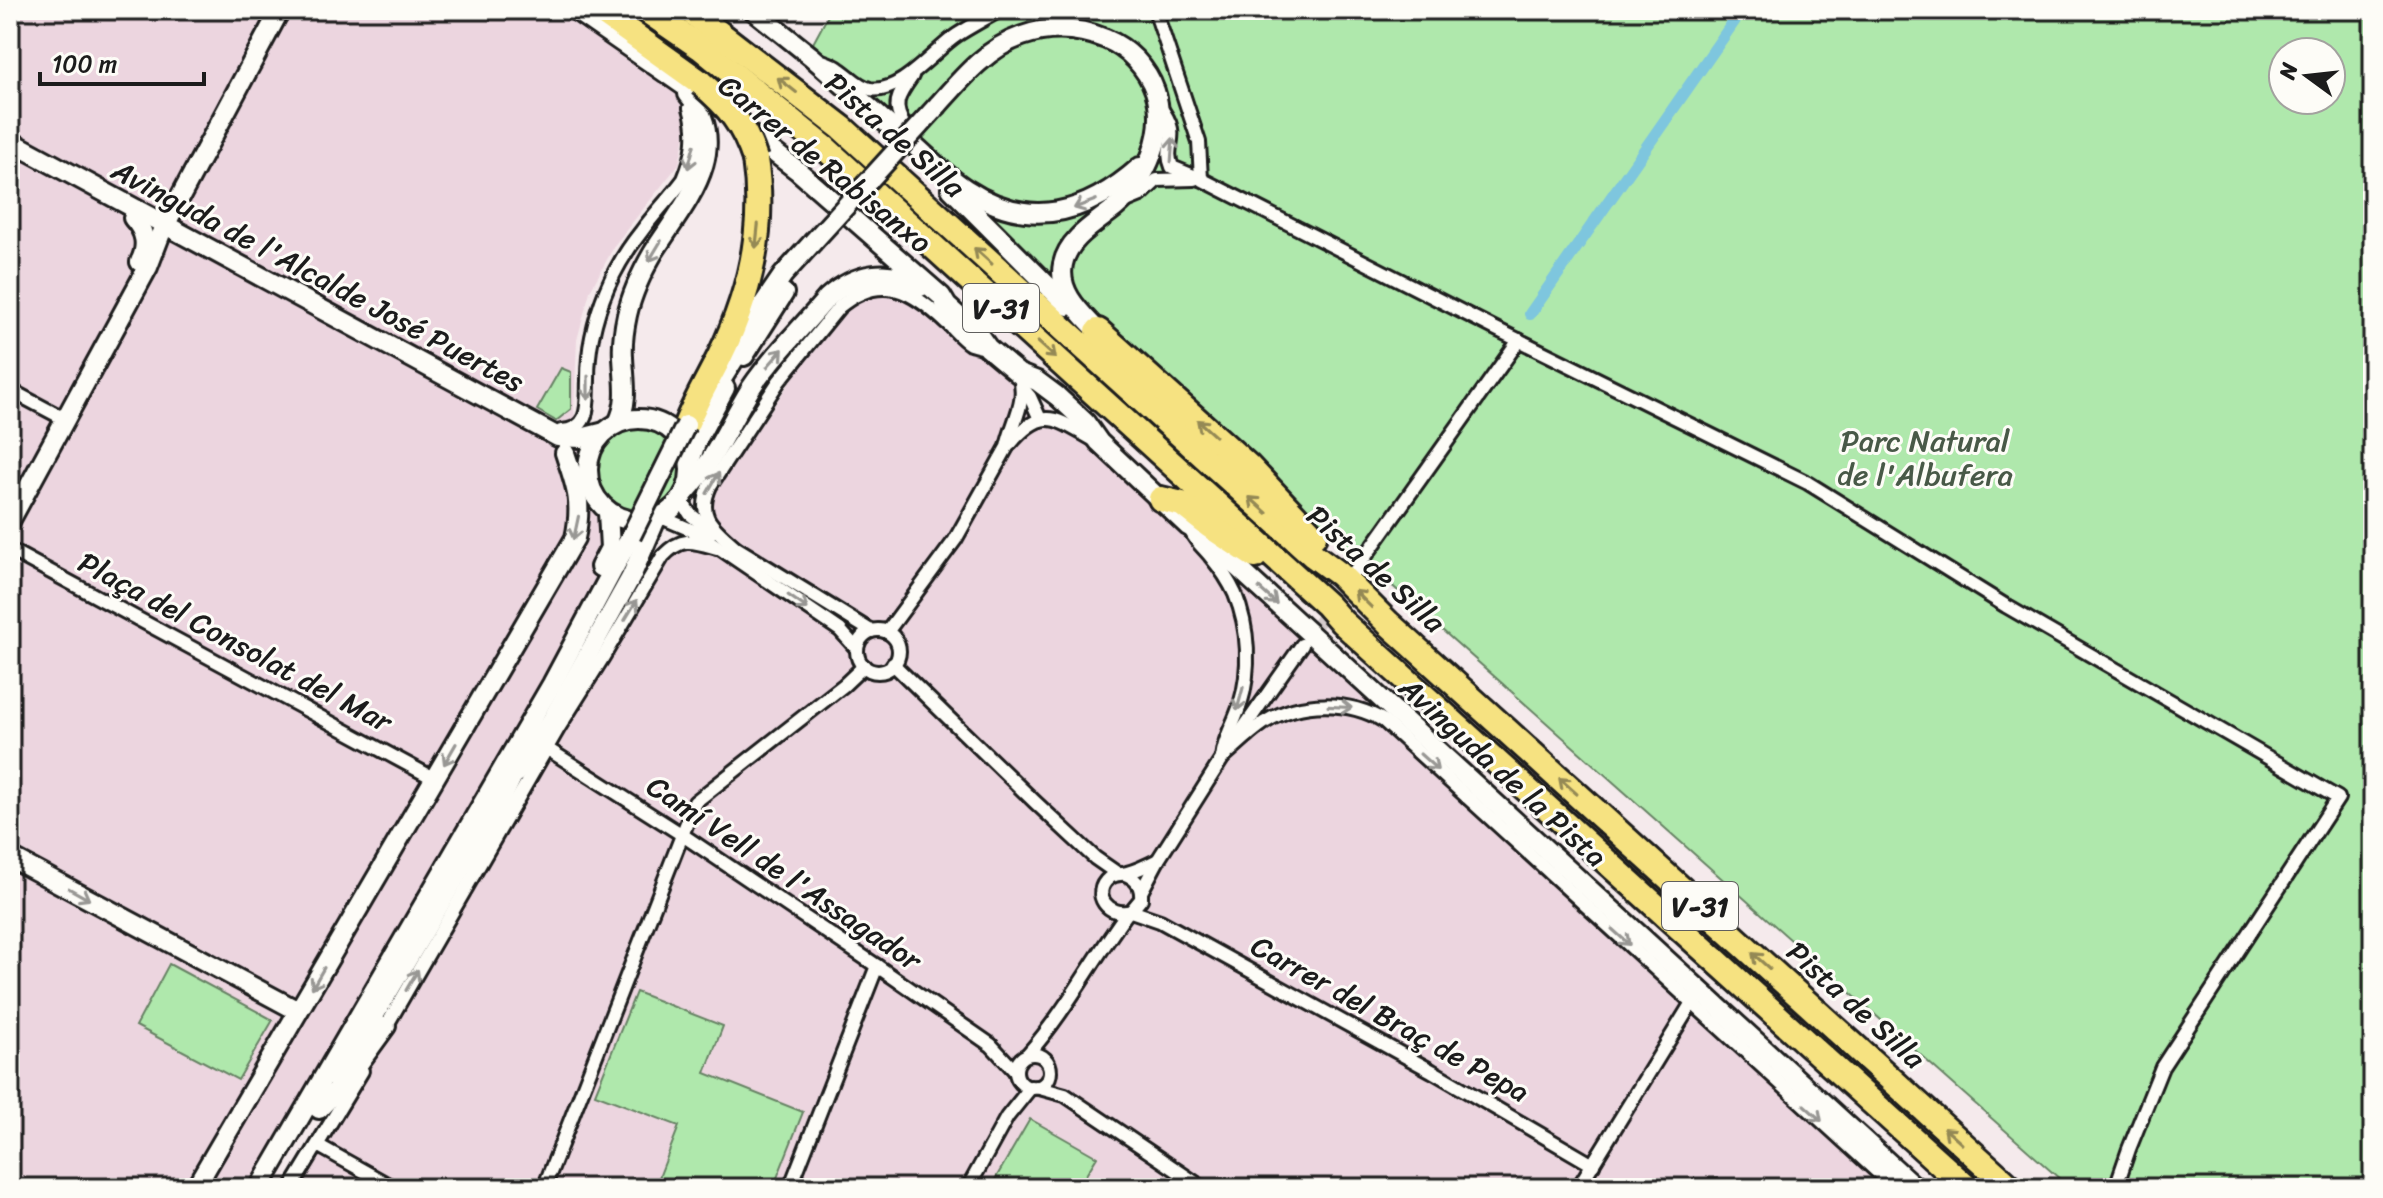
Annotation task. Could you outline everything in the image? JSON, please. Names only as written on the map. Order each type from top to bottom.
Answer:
[{"type":"highway","points":[[599,10],[690,83],[727,106],[748,137],[755,159],[760,189],[759,218],[748,284],[719,357],[692,408],[690,427]]},
{"type":"highway","name":"Pista de Silla","points":[[646,10],[700,47],[825,148],[1967,1188]]},
{"type":"highway","name":"Pista de Silla","points":[[689,10],[842,128],[1313,555],[1347,572],[1388,623],[2011,1188]]},
{"type":"highway","points":[[1098,331],[1249,467],[1347,572]]},
{"type":"highway","points":[[1161,499],[1182,504],[1252,553],[1319,613],[1342,622]]},
{"type":"street","points":[[10,505],[145,253],[143,232],[130,211],[167,200],[182,183],[271,10]]},
{"type":"street","points":[[10,521],[148,267],[164,229],[280,10]]},
{"type":"street","name":"Carrer de Rabisanxo","points":[[575,10],[690,83],[697,94],[797,170],[941,296],[947,306],[978,334],[1021,382],[1037,381],[1057,396],[1085,422],[1099,442]]},
{"type":"street","points":[[753,10],[912,141],[947,176],[984,200],[1010,210],[1051,212],[1090,203],[1105,195],[1148,160]]},
{"type":"street","points":[[812,57],[837,67],[856,83],[870,89],[883,89],[919,67],[955,36],[1000,10]]},
{"type":"street","points":[[1155,10],[1199,142],[1201,179]]},
{"type":"street","points":[[259,1188],[313,1107],[494,798],[552,684],[635,538],[690,427],[754,316],[783,275],[967,73],[1003,44],[1022,36],[1059,29],[1096,35],[1120,47],[1146,73],[1159,105],[1155,145],[1140,177],[1120,204],[1068,250],[1062,269],[1070,298],[1098,331]]},
{"type":"street","points":[[919,67],[899,94],[897,114],[912,141],[1079,317],[1098,331]]},
{"type":"street","points":[[690,83],[701,113],[707,142],[706,158],[695,187],[652,256],[632,299],[623,334],[625,403],[611,428],[596,442],[587,467],[588,480],[599,503],[608,512],[623,520],[640,522],[658,518],[672,510],[701,476],[762,374],[827,298],[851,280],[886,274],[901,278],[916,284],[947,306]]},
{"type":"street","points":[[550,431],[569,431],[580,425],[587,413],[591,340],[608,286],[632,243],[684,179],[692,159],[695,133],[690,83]]},
{"type":"street","points":[[1159,105],[1172,128],[1169,159],[1172,167],[1808,483],[2006,606],[2338,798],[2162,1067],[2113,1188]]},
{"type":"street","name":"Avinguda de l'Alcalde José Puertes","points":[[10,141],[130,211]]},
{"type":"street","name":"Avinguda de l'Alcalde José Puertes","points":[[10,151],[558,437],[581,438],[611,428]]},
{"type":"street","points":[[1120,204],[1141,195],[1157,180],[1201,179]]},
{"type":"street","name":"Avinguda de l'Alcalde José Puertes","points":[[164,229],[565,453],[588,480]]},
{"type":"street","points":[[690,427],[812,243]]},
{"type":"street","points":[[793,273],[785,292],[737,367],[697,440],[683,496],[690,514],[735,547],[871,631]]},
{"type":"street","name":"Carrer de Rabisanxo","points":[[779,381],[839,307],[864,291],[896,289],[911,294],[971,344],[988,348]]},
{"type":"street","points":[[1347,572],[1519,340]]},
{"type":"street","points":[[725,439],[779,381]]},
{"type":"street","points":[[735,547],[711,525],[706,517],[704,498],[779,381]]},
{"type":"street","points":[[887,632],[955,540],[1007,447],[1023,429],[1040,419],[1021,382]]},
{"type":"street","points":[[1007,447],[1022,403],[1021,382]]},
{"type":"street","points":[[10,390],[57,415]]},
{"type":"street","points":[[611,428],[633,419],[648,419],[663,424],[684,446],[690,461]]},
{"type":"street","name":"Avinguda de la Pista","points":[[1040,419],[1063,423],[1099,442],[1903,1186]]},
{"type":"street","points":[[195,1188],[575,538],[579,493],[565,453]]},
{"type":"street","points":[[494,798],[509,742],[610,548],[608,512]]},
{"type":"street","points":[[658,518],[696,532],[840,630],[857,649]]},
{"type":"street","points":[[559,727],[658,518]]},
{"type":"street","points":[[1188,526],[1234,592],[1247,641],[1246,674],[1240,704],[1223,743],[1222,758]]},
{"type":"street","points":[[291,1188],[319,1146],[546,748],[663,556],[672,546],[690,540],[717,548]]},
{"type":"street","name":"Plaça del Consolat del Mar","points":[[10,550],[435,779]]},
{"type":"street","points":[[494,798],[551,721],[631,577]]},
{"type":"street","points":[[871,631],[887,632],[899,649],[893,664],[879,671],[864,666],[857,649],[861,639],[871,631]]},
{"type":"street","points":[[1007,1117],[1018,1062],[1049,1031],[1106,941],[1141,895],[1158,860],[1222,758],[1302,645]]},
{"type":"street","points":[[893,664],[1095,858],[1133,877],[1139,883],[1141,895]]},
{"type":"street","points":[[544,1188],[695,802],[864,666]]},
{"type":"street","name":"Avinguda de la Pista","points":[[1222,758],[1260,726],[1288,712],[1330,705],[1369,712],[1384,721],[1696,996]]},
{"type":"street","name":"Camí Vell de l'Assagador","points":[[546,748],[681,834],[877,966],[991,1045],[1017,1074]]},
{"type":"street","points":[[10,857],[298,1011]]},
{"type":"street","points":[[1095,858],[1104,884],[1102,897],[1109,909],[1117,913],[1129,912]]},
{"type":"street","points":[[1104,884],[1112,876],[1158,860]]},
{"type":"street","name":"Carrer del Braç de Pepa","points":[[1141,895],[1160,921]]},
{"type":"street","points":[[1106,941],[1109,909]]},
{"type":"street","name":"Carrer del Braç de Pepa","points":[[1129,912],[1160,921],[1432,1071],[1593,1165]]},
{"type":"street","points":[[790,1188],[877,966]]},
{"type":"street","points":[[1578,1188],[1696,996]]},
{"type":"street","points":[[249,1188],[278,1139],[349,1077],[386,1026]]},
{"type":"street","points":[[968,1188],[1007,1117],[1034,1087],[1045,1082],[1049,1031]]},
{"type":"street","name":"Camí Vell de l'Assagador","points":[[991,1045],[1027,1055]]},
{"type":"street","points":[[1027,1055],[1039,1055],[1065,1095]]},
{"type":"street","points":[[1017,1074],[1023,1084],[1065,1095],[1203,1188]]},
{"type":"street","points":[[273,1188],[313,1107]]},
{"type":"street","points":[[319,1146],[394,1188]]},
{"type":"street","points":[[1870,1156],[1903,1186]]},
{"type":"shaded area","points":[[10,10],[563,10],[680,96],[688,121],[679,164],[616,243],[590,291],[577,340],[574,409],[580,459],[617,547],[253,1188],[10,1188]]},
{"type":"shaded area","points":[[904,290],[1132,477],[1905,1188],[299,1188],[564,734],[694,522],[828,327],[859,294]]},
{"type":"green space","name":"Parc Natural de l'Albufera","points":[[831,10],[2373,10],[2373,1188],[2070,1188],[803,62]]},
{"type":"green space","points":[[561,368],[571,372],[571,409],[556,421],[537,410]]},
{"type":"green space","points":[[639,428],[662,435],[674,447],[681,470],[674,493],[662,505],[639,512],[616,505],[604,493],[597,470],[604,447],[616,435]]},
{"type":"green space","points":[[169,964],[273,1020],[238,1080],[136,1026]]},
{"type":"green space","points":[[636,992],[723,1026],[705,1073],[803,1112],[773,1188],[655,1188],[679,1126],[595,1094]]},
{"type":"green space","points":[[1030,1119],[1097,1157],[1078,1188],[990,1188]]},
{"type":"waterway","points":[[1530,314],[1742,10]]},
{"type":"tunnel","points":[[1307,639],[1349,579]]}]
